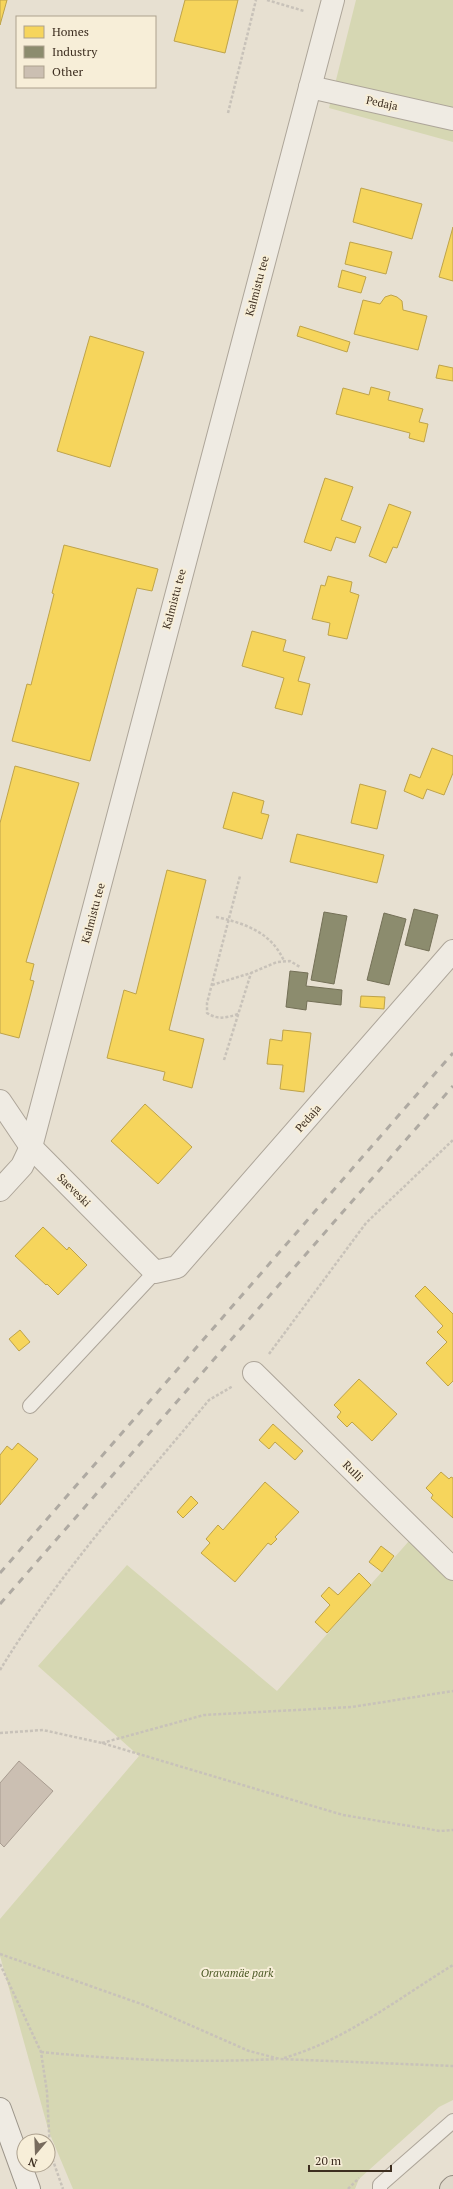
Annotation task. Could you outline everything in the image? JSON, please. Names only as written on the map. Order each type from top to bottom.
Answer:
[{"type":"street","name":"Kalmistu tee","points":[[0,1190],[22,1166],[31,1147],[331,9]]},
{"type":"street","name":"Pedaja","points":[[310,87],[453,119]]},
{"type":"street","name":"Pedaja","points":[[155,1272],[177,1267],[453,951]]},
{"type":"street","name":"Saeveski","points":[[0,1101],[31,1147],[155,1272]]},
{"type":"street","name":"Rulli","points":[[254,1373],[453,1569]]},
{"type":"street","points":[[0,2109],[29,2189]]},
{"type":"lane","points":[[30,1406],[155,1272]]},
{"type":"lane","points":[[380,2189],[380,2186],[453,2121]]},
{"type":"path","points":[[228,113],[256,0]]},
{"type":"path","points":[[266,0],[331,9]]},
{"type":"path","points":[[238,1014],[226,1018],[215,1018],[207,1013],[207,1003],[240,876]]},
{"type":"path","points":[[216,917],[247,926],[268,937],[279,948],[284,961]]},
{"type":"path","points":[[212,985],[284,961],[290,961],[300,967]]},
{"type":"path","points":[[224,1060],[251,973]]},
{"type":"path","points":[[0,1670],[17,1641],[81,1554],[209,1400],[254,1373],[366,1223],[453,1140]]},
{"type":"path","points":[[102,1743],[204,1715],[352,1707],[453,1691]]},
{"type":"path","points":[[0,1733],[43,1730],[102,1743],[343,1815],[440,1831],[453,1830]]},
{"type":"path","points":[[0,1954],[144,2004],[248,2051],[280,2059],[296,2054],[323,2042],[370,2018],[453,1965]]},
{"type":"path","points":[[0,1964],[41,2052],[47,2092],[50,2152],[63,2189]]},
{"type":"path","points":[[41,2052],[105,2058],[227,2061],[280,2059],[453,2066]]},
{"type":"green space","points":[[356,0],[453,0],[453,142],[329,108]]},
{"type":"green space","name":"Oravamäe park","points":[[416,1533],[453,1569],[453,2100],[439,2107],[359,2179],[355,2189],[73,2189],[56,2149],[56,2133],[49,2132],[0,1956],[0,1919],[139,1756],[38,1666],[127,1565],[277,1691]]},
{"type":"building: Homes","points":[[0,0],[7,0],[0,25]]},
{"type":"building: Homes","points":[[185,0],[238,0],[225,53],[174,41]]},
{"type":"building: Homes","points":[[361,188],[422,204],[412,239],[353,222]]},
{"type":"building: Homes","points":[[453,227],[453,281],[439,277]]},
{"type":"building: Homes","points":[[350,242],[392,252],[386,274],[345,264]]},
{"type":"building: Homes","points":[[342,270],[366,277],[361,293],[338,287]]},
{"type":"building: Homes","points":[[391,295],[402,301],[403,310],[427,316],[418,350],[354,334],[363,300],[380,304],[385,297]]},
{"type":"building: Homes","points":[[300,326],[350,342],[347,352],[297,336]]},
{"type":"building: Homes","points":[[90,336],[144,352],[110,467],[57,451]]},
{"type":"building: Homes","points":[[439,365],[453,368],[453,381],[436,378]]},
{"type":"building: Homes","points":[[371,387],[390,392],[388,400],[423,409],[419,422],[428,424],[424,442],[409,438],[410,433],[336,414],[343,388],[369,395]]},
{"type":"building: Homes","points":[[325,478],[353,487],[341,520],[361,527],[355,543],[336,537],[331,551],[304,542]]},
{"type":"building: Homes","points":[[389,504],[411,512],[397,548],[393,547],[386,563],[369,556]]},
{"type":"building: Homes","points":[[64,545],[158,569],[152,591],[137,588],[90,761],[12,741],[27,684],[31,685],[54,594],[52,593]]},
{"type":"building: Homes","points":[[328,576],[352,582],[350,592],[359,595],[347,639],[328,635],[330,623],[312,619],[321,585],[325,586]]},
{"type":"building: Homes","points":[[252,631],[286,640],[283,651],[305,657],[298,681],[310,684],[302,715],[275,708],[284,678],[242,666]]},
{"type":"building: Homes","points":[[432,748],[453,756],[453,773],[444,795],[427,789],[423,799],[404,791],[410,774],[420,778]]},
{"type":"building: Homes","points":[[15,766],[79,783],[26,962],[34,964],[30,980],[34,981],[19,1038],[0,1033],[0,823]]},
{"type":"building: Homes","points":[[360,784],[386,791],[377,829],[351,823]]},
{"type":"building: Homes","points":[[233,792],[264,801],[261,813],[269,815],[262,839],[223,828]]},
{"type":"building: Homes","points":[[297,834],[384,855],[377,883],[290,862]]},
{"type":"building: Homes","points":[[167,870],[206,880],[169,1030],[204,1039],[192,1088],[163,1080],[165,1072],[107,1058],[124,990],[136,994]]},
{"type":"building: Homes","points":[[361,996],[385,997],[384,1009],[360,1007]]},
{"type":"building: Homes","points":[[283,1030],[311,1033],[304,1092],[280,1089],[283,1065],[267,1064],[270,1039],[282,1041]]},
{"type":"building: Homes","points":[[145,1104],[192,1147],[158,1184],[111,1141]]},
{"type":"building: Homes","points":[[43,1227],[67,1250],[69,1247],[87,1265],[58,1295],[15,1256]]},
{"type":"building: Homes","points":[[425,1286],[453,1314],[453,1381],[448,1386],[426,1363],[447,1342],[437,1332],[443,1326],[415,1296]]},
{"type":"building: Homes","points":[[20,1330],[30,1342],[19,1351],[9,1339]]},
{"type":"building: Homes","points":[[359,1379],[397,1414],[372,1441],[352,1422],[347,1427],[337,1417],[341,1412],[334,1405]]},
{"type":"building: Homes","points":[[273,1424],[303,1451],[295,1460],[275,1442],[269,1449],[259,1440]]},
{"type":"building: Homes","points":[[18,1443],[38,1459],[0,1505],[0,1455],[7,1446],[12,1450]]},
{"type":"building: Homes","points":[[441,1472],[449,1479],[451,1477],[453,1478],[453,1518],[431,1498],[433,1495],[426,1488]]},
{"type":"building: Homes","points":[[265,1482],[299,1512],[275,1537],[277,1539],[271,1545],[268,1543],[235,1582],[201,1553],[210,1543],[206,1539],[218,1525],[223,1530]]},
{"type":"building: Homes","points":[[191,1496],[198,1503],[183,1518],[177,1512]]},
{"type":"building: Homes","points":[[381,1546],[394,1556],[382,1572],[369,1562]]},
{"type":"building: Homes","points":[[359,1573],[371,1585],[327,1633],[315,1622],[330,1605],[321,1596],[329,1587],[338,1595]]},
{"type":"building: Industry","points":[[414,909],[438,915],[429,951],[405,945]]},
{"type":"building: Industry","points":[[324,912],[347,916],[334,984],[311,980]]},
{"type":"building: Industry","points":[[384,913],[406,919],[389,985],[367,980]]},
{"type":"building: Industry","points":[[290,971],[308,973],[306,986],[342,990],[341,1005],[307,1001],[306,1010],[286,1007]]},
{"type":"building: Other","points":[[19,1761],[53,1791],[4,1847],[0,1843],[0,1783]]},
{"type":"railway","points":[[0,1573],[453,1053]]},
{"type":"railway","points":[[0,1604],[453,1086]]}]
